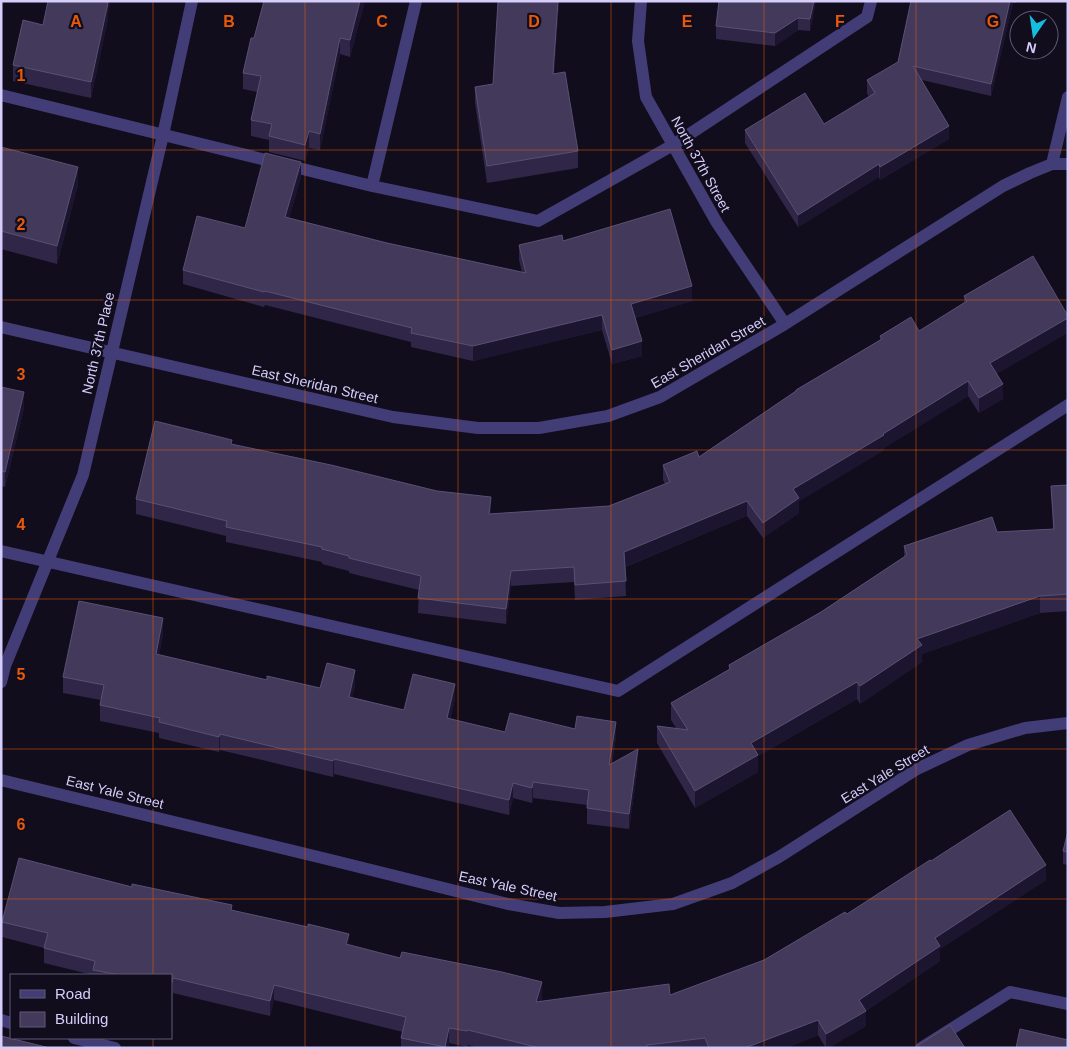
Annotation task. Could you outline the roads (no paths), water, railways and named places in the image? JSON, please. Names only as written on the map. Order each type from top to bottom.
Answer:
[{"type":"street","name":"North 37th Place","points":[[1,682],[5,666],[82,476],[163,135],[192,1]]},
{"type":"street","points":[[372,186],[416,1]]},
{"type":"street","name":"North 37th Street","points":[[642,1],[638,40],[646,97],[717,223],[786,324]]},
{"type":"street","points":[[1,95],[372,186],[538,222],[673,145],[867,17],[871,1]]},
{"type":"street","points":[[1052,164],[1068,97]]},
{"type":"street","name":"East Sheridan Street","points":[[1,327],[393,417],[478,428],[538,428],[608,416],[660,398],[786,324],[1003,186],[1052,164],[1068,164]]},
{"type":"street","points":[[1,551],[618,691],[1068,405]]},
{"type":"street","name":"East Yale Street","points":[[1,780],[508,904],[559,912],[606,912],[673,904],[732,883],[779,857],[917,769],[968,745],[1025,728],[1068,723]]},
{"type":"street","points":[[921,1048],[1010,992],[1068,1004]]},
{"type":"street","points":[[78,1039],[115,1048]]}]
